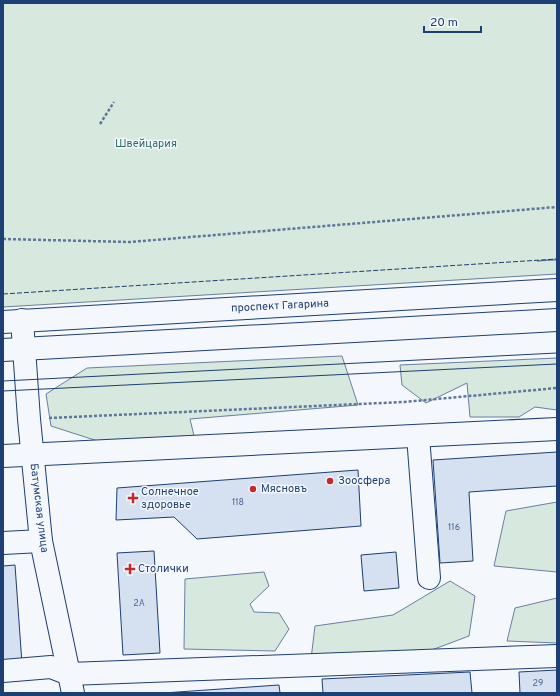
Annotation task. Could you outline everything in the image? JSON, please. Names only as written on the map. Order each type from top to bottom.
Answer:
[{"type":"main road","name":"проспект Гагарина","points":[[12,321],[557,290]]},
{"type":"main road","points":[[3,350],[557,320]]},
{"type":"main road","name":"Батумская улица","points":[[12,321],[25,349],[29,419],[41,541],[71,683]]},
{"type":"main road","points":[[3,456],[557,428]]},
{"type":"main road","points":[[418,436],[429,578]]},
{"type":"main road","points":[[3,543],[41,541]]},
{"type":"main road","points":[[3,670],[51,668],[71,683],[557,656]]},
{"type":"path","points":[[100,124],[114,102]]},
{"type":"path","points":[[3,239],[130,242],[557,207]]},
{"type":"path","points":[[29,419],[404,402],[557,388]]},
{"type":"green space","name":"Швейцария","points":[[3,3],[557,3],[557,259],[537,261],[557,260],[557,274],[3,307]]},
{"type":"green space","points":[[342,356],[358,405],[190,419],[195,440],[110,445],[51,426],[46,394],[87,368]]},
{"type":"green space","points":[[557,358],[557,410],[535,407],[519,417],[470,417],[467,383],[426,403],[402,385],[400,365]]},
{"type":"green space","points":[[557,502],[557,572],[494,566],[506,511]]},
{"type":"green space","points":[[264,572],[269,586],[250,604],[254,612],[279,613],[289,629],[275,651],[184,649],[185,579]]},
{"type":"green space","points":[[450,581],[475,596],[469,636],[421,654],[311,659],[315,626],[393,615]]},
{"type":"green space","points":[[557,598],[557,643],[507,641],[515,608]]},
{"type":"building","points":[[557,452],[557,486],[469,492],[473,561],[440,563],[433,460]]},
{"type":"building","points":[[358,470],[361,526],[197,539],[174,517],[116,520],[117,488]]},
{"type":"building","points":[[154,551],[160,653],[123,655],[117,553]]},
{"type":"building","points":[[396,552],[399,588],[364,591],[361,555]]},
{"type":"building","points":[[15,565],[22,664],[3,666],[3,566]]},
{"type":"building","points":[[557,670],[557,693],[520,693],[519,672]]},
{"type":"building","points":[[470,672],[472,693],[323,693],[322,679]]},
{"type":"building","points":[[279,685],[280,693],[163,693]]},
{"type":"tram line","points":[[3,381],[557,353]]},
{"type":"tram line","points":[[3,391],[557,364]]},
{"type":"fence","points":[[3,294],[557,259]]},
{"type":"place","name":"Зоосфера","points":[[330,481]]},
{"type":"place","name":"Мясновъ","points":[[253,489]]},
{"type":"place","name":"Солнечное здоровье","points":[[133,498]]},
{"type":"place","name":"Столички","points":[[130,569]]}]
